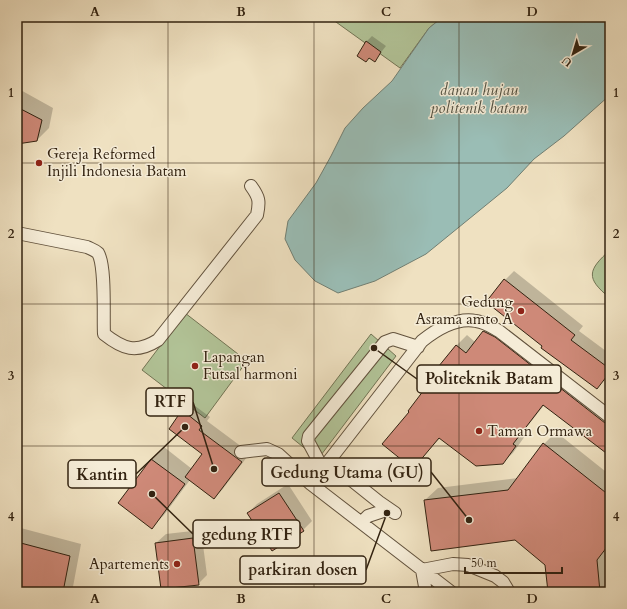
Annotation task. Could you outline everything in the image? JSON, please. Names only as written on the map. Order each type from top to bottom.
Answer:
[{"type":"lane","points":[[17,233],[87,247],[95,250],[100,258],[102,275],[104,334],[126,348],[136,349],[149,346],[158,340],[257,215],[259,197],[251,186]]},
{"type":"lane","points":[[311,484],[422,341],[441,327],[466,320],[476,320],[485,323],[499,331],[610,417]]},
{"type":"lane","points":[[362,522],[368,516],[392,511],[326,466],[308,441],[309,436],[385,342],[393,339],[418,347]]},
{"type":"lane","points":[[241,452],[272,450],[278,454],[311,484],[362,522],[450,592]]},
{"type":"lane","points":[[422,570],[453,564],[468,565],[495,576],[503,582],[509,592]]},
{"type":"lane","points":[[422,570],[426,592]]},
{"type":"green space","points":[[329,17],[448,17],[439,20],[429,28],[400,68]]},
{"type":"green space","points":[[610,250],[610,298],[596,285],[592,274],[597,263]]},
{"type":"green space","name":"Lapangan Futsal harmoni","points":[[185,313],[247,361],[205,418],[142,370]]},
{"type":"green space","points":[[371,334],[396,356],[318,459],[292,438]]},
{"type":"water","name":"danau hujau politenik batam","points":[[448,17],[610,18],[610,95],[564,136],[534,159],[507,188],[426,254],[375,281],[338,293],[315,281],[295,260],[285,239],[288,221],[316,183],[345,128],[363,108],[392,81],[429,28],[439,20]]},
{"type":"building","points":[[366,41],[381,52],[375,62],[369,58],[366,62],[357,56]]},
{"type":"building","points":[[17,107],[42,120],[37,141],[17,144]]},
{"type":"building","points":[[504,279],[575,335],[571,340],[610,369],[610,372],[597,389],[541,348],[542,346],[486,302]]},
{"type":"building","points":[[483,331],[495,337],[605,423],[610,424],[610,456],[543,405],[513,444],[516,446],[503,464],[476,466],[439,438],[413,469],[382,444],[409,412],[408,411],[436,374],[434,372],[456,345],[466,353]]},
{"type":"building","points":[[182,410],[202,426],[199,430],[242,462],[214,499],[185,477],[202,454],[169,429]]},
{"type":"building","points":[[543,443],[610,496],[610,543],[597,560],[600,592],[548,592],[545,565],[515,540],[431,551],[424,500],[508,490]]},
{"type":"building","points":[[151,459],[185,484],[152,529],[118,503]]},
{"type":"building","points":[[279,493],[304,531],[272,551],[247,513]]},
{"type":"building","name":"Apartements","points":[[193,538],[199,585],[161,589],[155,543]]},
{"type":"building","points":[[17,542],[70,556],[63,592],[17,592]]},
{"type":"place","name":"Gereja Reformed Injili Indonesia Batam","points":[[39,163]]},
{"type":"place","name":"Gedung Asrama amto A","points":[[521,311]]},
{"type":"place","name":"Politeknik Batam","points":[[374,348]]},
{"type":"place","name":"Lapangan Futsal harmoni","points":[[195,366]]},
{"type":"place","name":"Kantin","points":[[185,427]]},
{"type":"place","name":"Taman Ormawa","points":[[479,431]]},
{"type":"place","name":"RTF","points":[[214,469]]},
{"type":"place","name":"gedung RTF","points":[[152,494]]},
{"type":"place","name":"parkiran dosen","points":[[387,513]]},
{"type":"place","name":"Gedung Utama (GU)","points":[[469,520]]},
{"type":"place","name":"Apartements","points":[[177,564]]}]
